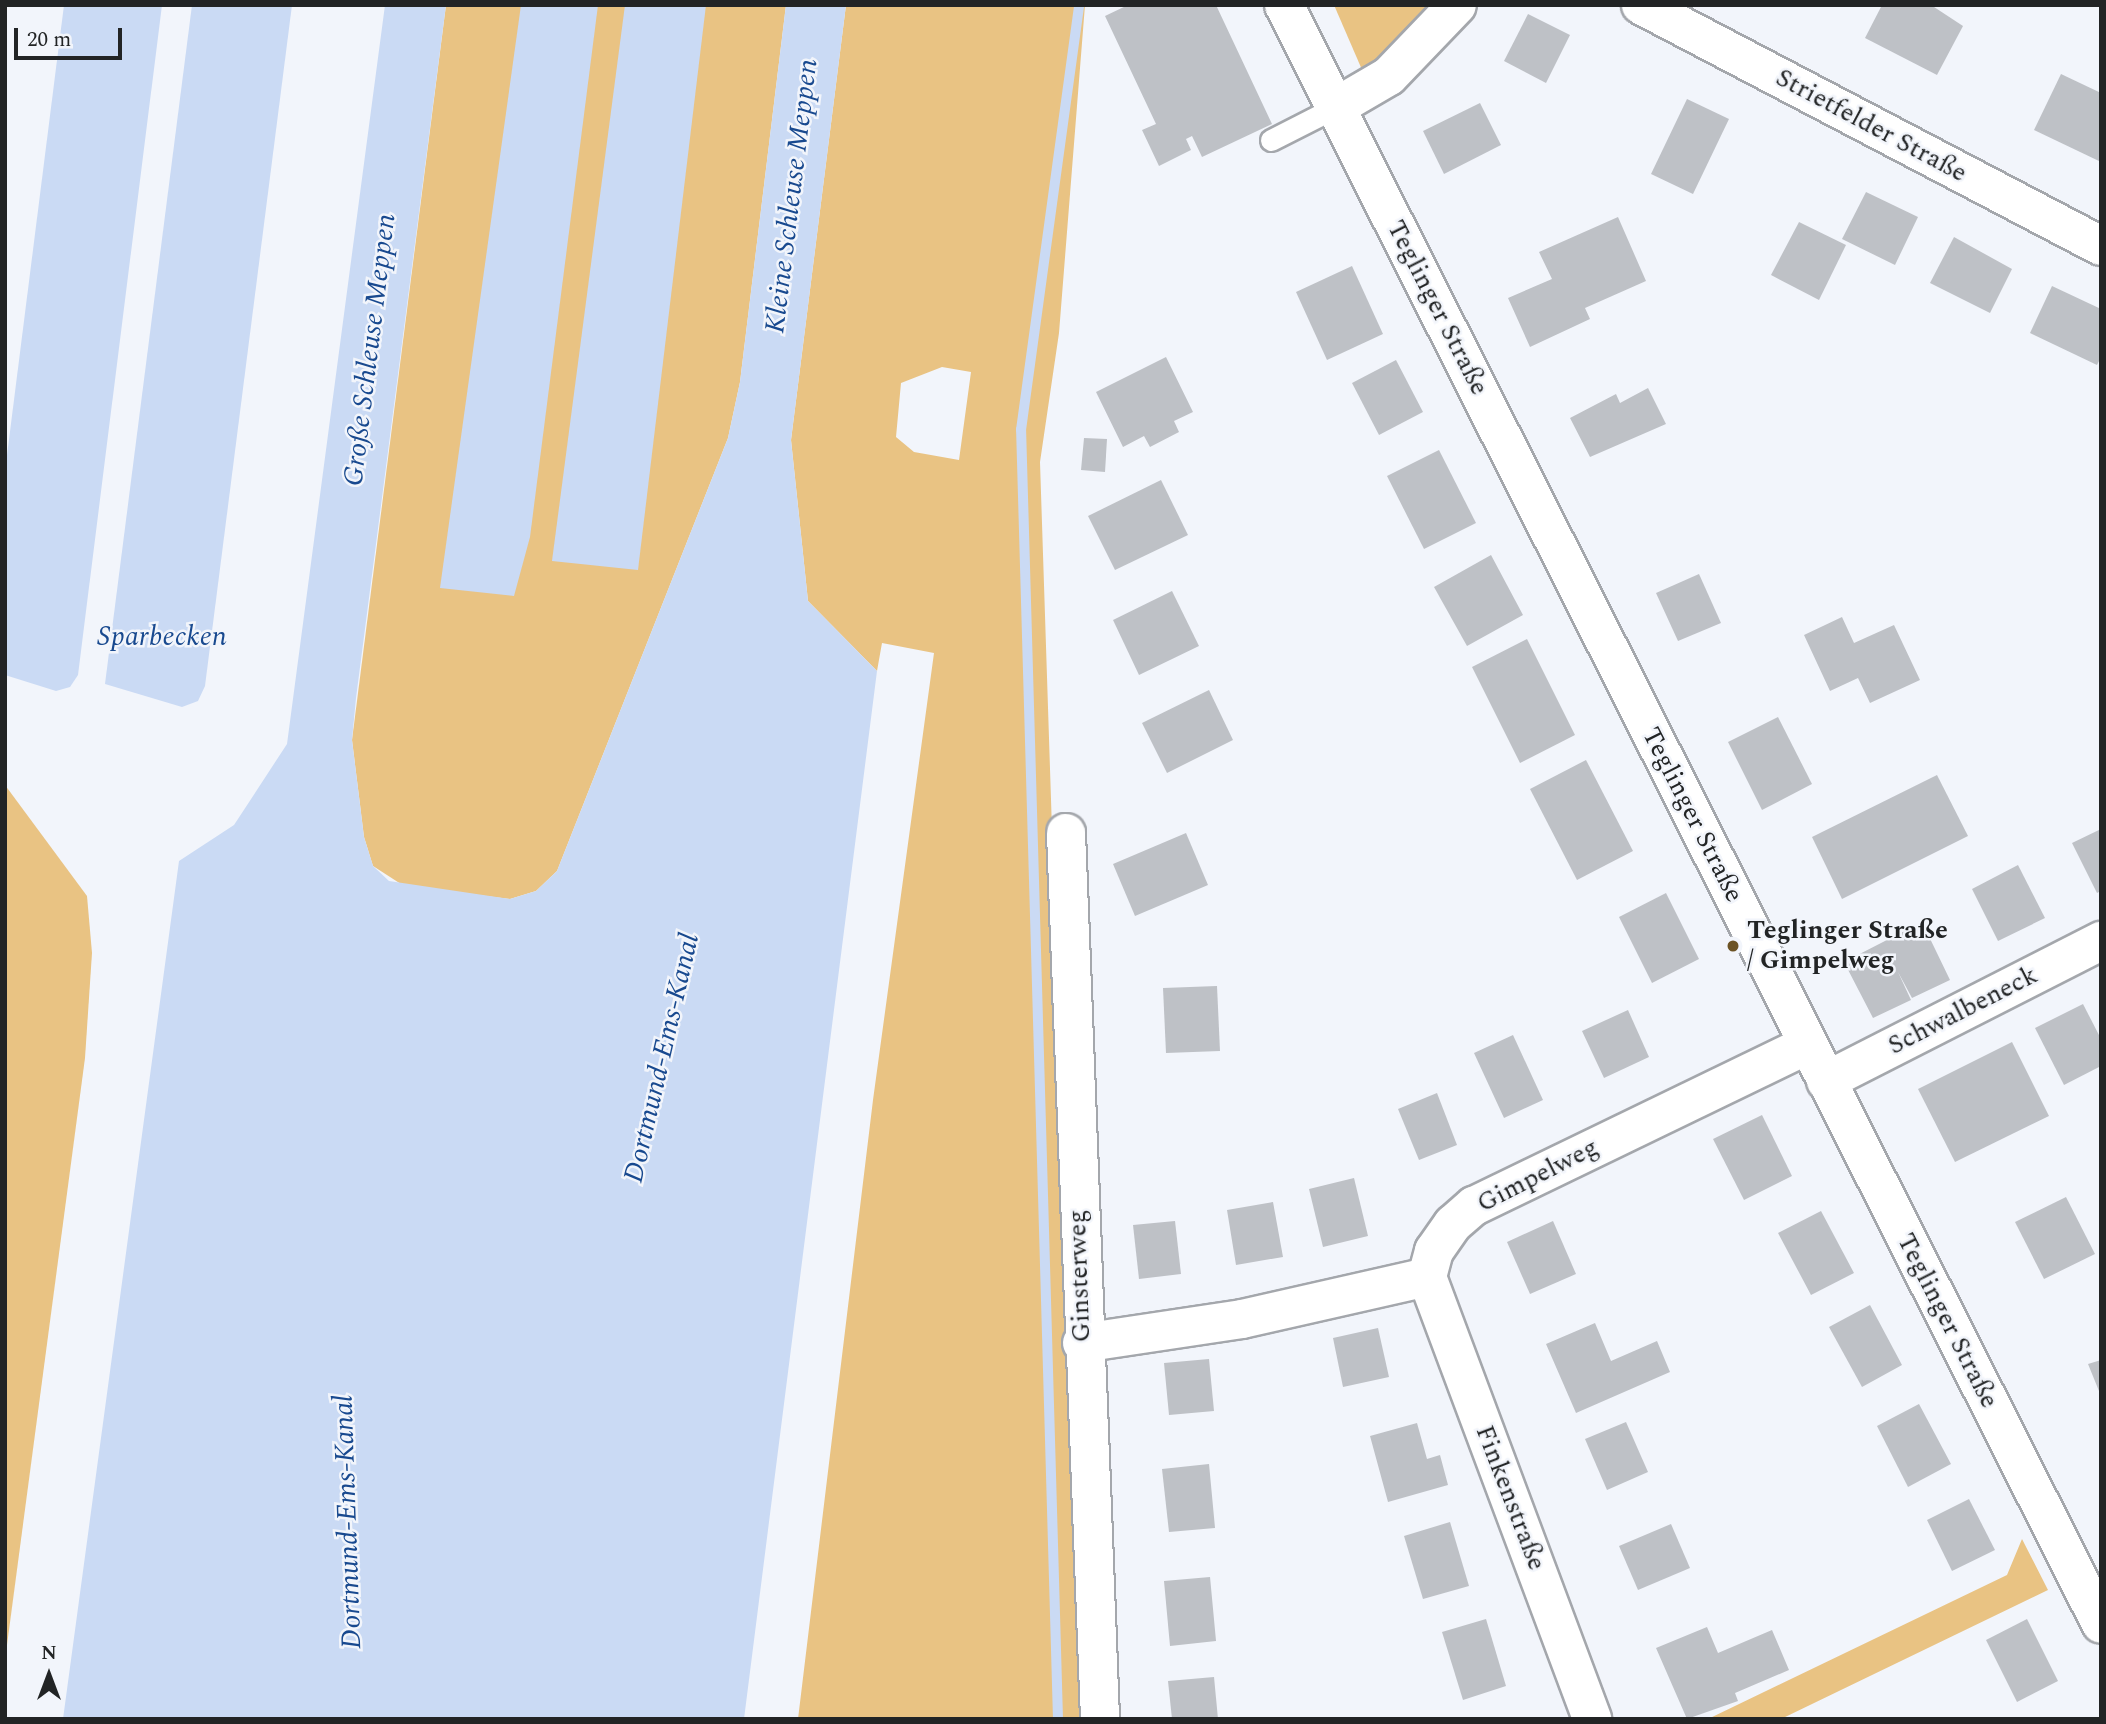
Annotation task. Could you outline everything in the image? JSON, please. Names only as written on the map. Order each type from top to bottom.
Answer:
[{"type":"street","name":"Teglinger Straße","points":[[1284,5],[2101,1624]]},
{"type":"street","points":[[1336,107],[1389,76],[1457,5]]},
{"type":"street","name":"Strietfelder Straße","points":[[1641,5],[2101,247]]},
{"type":"street","name":"Ginsterweg","points":[[1066,833],[1083,1343],[1100,1719]]},
{"type":"street","name":"Schwalbeneck","points":[[1826,1081],[2101,940]]},
{"type":"street","name":"Gimpelweg","points":[[1427,1278],[1434,1251],[1453,1224],[1474,1206],[1807,1045]]},
{"type":"street","points":[[1083,1343],[1242,1319],[1427,1278]]},
{"type":"street","name":"Finkenstraße","points":[[1427,1278],[1592,1719]]},
{"type":"lane","points":[[1271,140],[1336,107]]},
{"type":"shaded area","points":[[446,5],[786,5],[740,382],[728,438],[557,871],[536,891],[510,899],[404,886],[373,866],[364,837],[352,740]]},
{"type":"shaded area","points":[[846,5],[1085,5],[1059,333],[1040,462],[1081,1719],[798,1719],[873,1100],[934,653],[882,643],[877,671],[808,601],[791,440]],"holes":[[[942,367],[971,372],[959,460],[914,452],[896,437],[901,383]]]},
{"type":"shaded area","points":[[1334,5],[1437,5],[1366,79]]},
{"type":"shaded area","points":[[5,785],[87,896],[92,953],[85,1058],[5,1660]]},
{"type":"shaded area","points":[[2022,1539],[2048,1590],[1781,1719],[1708,1719],[2007,1575]]},
{"type":"water","name":"Sparbecken","points":[[64,5],[162,5],[78,675],[70,687],[56,691],[5,675],[5,471]]},
{"type":"water","name":"Sparbecken","points":[[192,5],[292,5],[205,686],[198,701],[182,707],[105,684]]},
{"type":"water","points":[[385,5],[446,5],[356,698],[352,740],[364,837],[373,866],[389,881],[510,899],[536,891],[557,871],[728,438],[740,382],[786,5],[846,5],[791,440],[808,601],[877,671],[744,1719],[63,1719],[179,861],[234,825],[287,744]]},
{"type":"water","points":[[521,5],[598,5],[530,537],[514,596],[440,588]]},
{"type":"water","points":[[625,5],[706,5],[638,570],[552,561]]},
{"type":"building","points":[[1128,5],[1216,5],[1272,124],[1202,157],[1192,136],[1186,139],[1191,150],[1159,166],[1142,130],[1156,124],[1105,16]]},
{"type":"building","points":[[1882,5],[1931,5],[1963,26],[1937,75],[1865,38]]},
{"type":"building","points":[[1528,14],[1570,35],[1546,83],[1504,61]]},
{"type":"building","points":[[2061,74],[2101,93],[2101,162],[2034,130]]},
{"type":"building","points":[[1687,99],[1729,119],[1693,194],[1651,174]]},
{"type":"building","points":[[1480,103],[1501,145],[1444,174],[1423,131]]},
{"type":"building","points":[[1866,192],[1918,217],[1895,265],[1842,239]]},
{"type":"building","points":[[1618,217],[1646,281],[1585,308],[1590,319],[1530,347],[1508,298],[1552,279],[1539,252]]},
{"type":"building","points":[[1799,222],[1846,245],[1819,300],[1771,275]]},
{"type":"building","points":[[1954,237],[2012,269],[1990,313],[1930,283]]},
{"type":"building","points":[[1352,266],[1383,334],[1327,360],[1296,292]]},
{"type":"building","points":[[2052,286],[2101,309],[2101,357],[2097,365],[2030,333]]},
{"type":"building","points":[[1166,357],[1193,412],[1174,421],[1179,432],[1150,447],[1144,436],[1123,447],[1096,392]]},
{"type":"building","points":[[1396,360],[1423,412],[1379,435],[1352,383]]},
{"type":"building","points":[[1648,388],[1666,424],[1590,457],[1570,418],[1616,394],[1620,403]]},
{"type":"building","points":[[1084,438],[1107,439],[1105,472],[1081,470]]},
{"type":"building","points":[[1439,450],[1476,523],[1424,549],[1387,476]]},
{"type":"building","points":[[1161,480],[1188,535],[1115,570],[1088,516]]},
{"type":"building","points":[[1491,555],[1523,615],[1467,646],[1434,587]]},
{"type":"building","points":[[1699,574],[1721,623],[1678,641],[1656,593]]},
{"type":"building","points":[[1172,591],[1199,646],[1139,675],[1113,620]]},
{"type":"building","points":[[1842,617],[1854,643],[1894,625],[1920,680],[1870,703],[1858,678],[1830,691],[1804,635]]},
{"type":"building","points":[[1527,639],[1575,735],[1520,763],[1472,667]]},
{"type":"building","points":[[1209,690],[1233,740],[1167,773],[1142,723]]},
{"type":"building","points":[[1778,717],[1812,784],[1762,810],[1728,742]]},
{"type":"building","points":[[1586,760],[1633,851],[1577,880],[1530,789]]},
{"type":"building","points":[[1937,775],[1968,836],[1842,899],[1812,837]]},
{"type":"building","points":[[2101,829],[2101,891],[2097,893],[2072,843]]},
{"type":"building","points":[[1186,833],[1208,885],[1135,916],[1113,864]]},
{"type":"building","points":[[2018,865],[2045,918],[1998,941],[1972,889]]},
{"type":"building","points":[[1666,893],[1699,959],[1652,983],[1619,917]]},
{"type":"building","points":[[1922,922],[1950,980],[1912,998],[1898,972],[1911,1000],[1873,1018],[1844,962]]},
{"type":"building","points":[[1217,986],[1220,1051],[1166,1053],[1163,988]]},
{"type":"building","points":[[2083,1004],[2101,1039],[2101,1066],[2064,1085],[2035,1028]]},
{"type":"building","points":[[1628,1010],[1649,1057],[1604,1078],[1582,1031]]},
{"type":"building","points":[[1513,1035],[1543,1100],[1504,1118],[1474,1053]]},
{"type":"building","points":[[2012,1042],[2049,1116],[1955,1162],[1918,1089]]},
{"type":"building","points":[[1437,1093],[1457,1145],[1419,1160],[1398,1109]]},
{"type":"building","points":[[1762,1115],[1792,1176],[1744,1200],[1713,1139]]},
{"type":"building","points":[[1354,1178],[1368,1236],[1323,1247],[1309,1189]]},
{"type":"building","points":[[2066,1197],[2095,1254],[2044,1279],[2015,1222]]},
{"type":"building","points":[[1273,1202],[1283,1257],[1236,1265],[1227,1210]]},
{"type":"building","points":[[1821,1211],[1854,1273],[1811,1295],[1778,1233]]},
{"type":"building","points":[[1175,1221],[1181,1274],[1139,1279],[1133,1225]]},
{"type":"building","points":[[1553,1221],[1576,1274],[1530,1294],[1507,1242]]},
{"type":"building","points":[[1870,1305],[1902,1365],[1862,1387],[1829,1327]]},
{"type":"building","points":[[1595,1323],[1611,1361],[1657,1341],[1670,1372],[1576,1413],[1546,1344]]},
{"type":"building","points":[[1378,1328],[1389,1377],[1343,1387],[1333,1338]]},
{"type":"building","points":[[1209,1359],[1214,1411],[1169,1415],[1164,1363]]},
{"type":"building","points":[[2101,1360],[2101,1396],[2088,1364]]},
{"type":"building","points":[[1919,1404],[1951,1464],[1908,1487],[1877,1426]]},
{"type":"building","points":[[1626,1422],[1648,1472],[1607,1490],[1585,1439]]},
{"type":"building","points":[[1417,1423],[1427,1459],[1440,1455],[1448,1485],[1388,1502],[1370,1436]]},
{"type":"building","points":[[1209,1464],[1215,1528],[1169,1532],[1162,1469]]},
{"type":"building","points":[[1969,1499],[1995,1550],[1952,1571],[1927,1520]]},
{"type":"building","points":[[1450,1522],[1469,1586],[1423,1599],[1404,1536]]},
{"type":"building","points":[[1671,1524],[1690,1568],[1638,1590],[1619,1546]]},
{"type":"building","points":[[1210,1577],[1216,1641],[1170,1646],[1164,1581]]},
{"type":"building","points":[[1486,1619],[1506,1686],[1463,1700],[1442,1632]]},
{"type":"building","points":[[2027,1619],[2058,1681],[2017,1702],[1986,1640]]},
{"type":"building","points":[[1707,1627],[1718,1653],[1772,1630],[1789,1670],[1735,1693],[1738,1701],[1687,1719],[1656,1648]]},
{"type":"building","points":[[1214,1677],[1218,1719],[1172,1719],[1168,1681]]},
{"type":"waterway","points":[[1058,1719],[1021,430],[1079,5]]},
{"type":"place","name":"Teglinger Straße / Gimpelweg","points":[[1733,946]]},
{"type":"water label","name":"Kleine Schleuse Meppen","points":[[792,196]]},
{"type":"water label","name":"Große Schleuse Meppen","points":[[370,350]]},
{"type":"water label","name":"Dortmund-Ems-Kanal","points":[[662,1058]]},
{"type":"water label","name":"Dortmund-Ems-Kanal","points":[[348,1522]]}]
